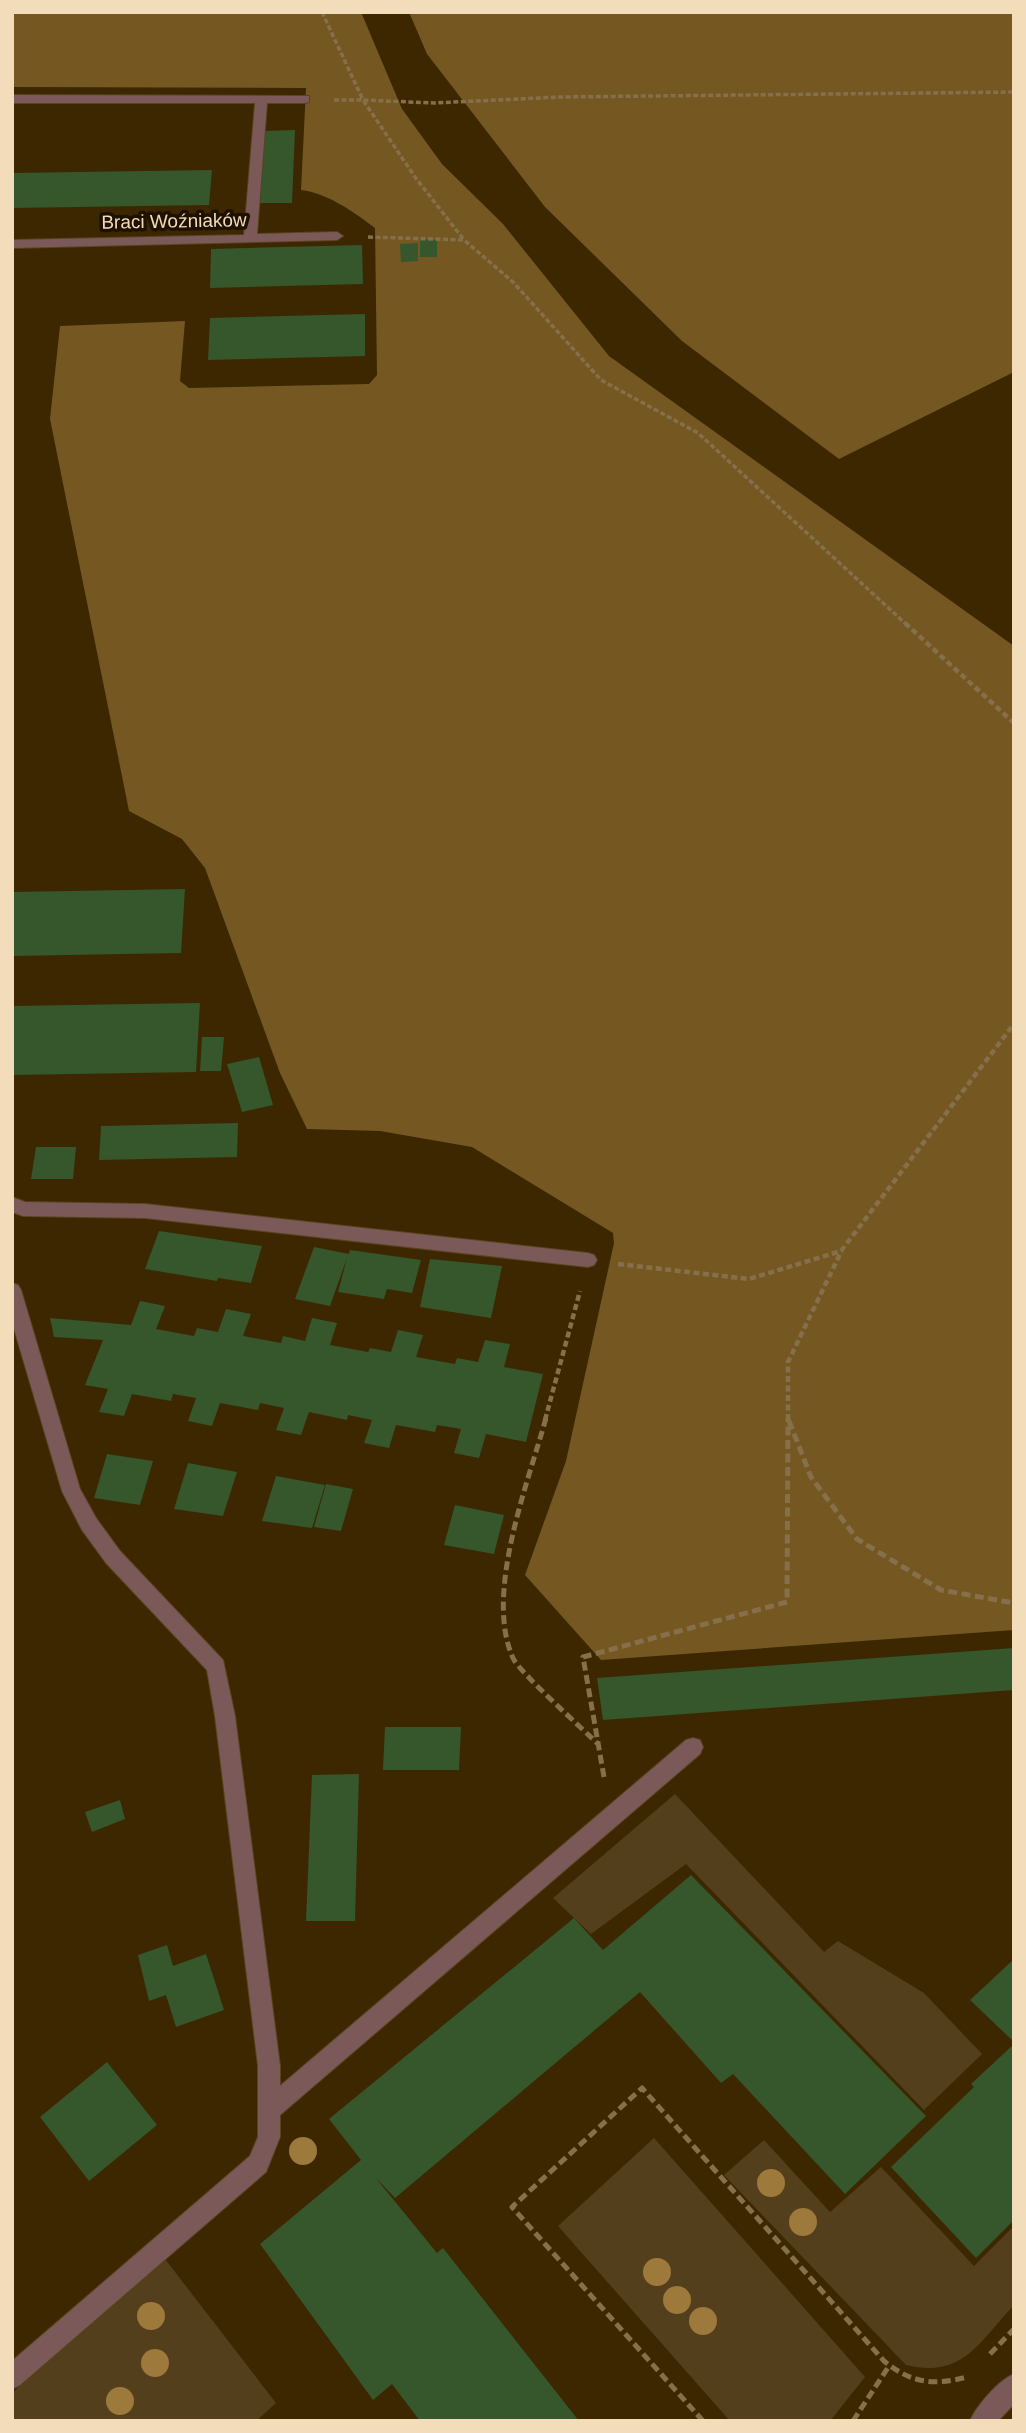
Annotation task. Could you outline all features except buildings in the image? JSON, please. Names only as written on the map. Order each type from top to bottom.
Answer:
[{"type":"street","points":[[12,99],[305,99]]},
{"type":"street","points":[[250,238],[261,99]]},
{"type":"street","name":"Braci Woźniaków","points":[[12,244],[337,236]]},
{"type":"street","points":[[12,1204],[23,1209],[145,1211],[588,1260]]},
{"type":"street","points":[[12,1290],[71,1491],[89,1524],[113,1557],[216,1666],[225,1716],[265,2039],[269,2137],[258,2164],[12,2377]]},
{"type":"street","points":[[268,2111],[693,1747]]},
{"type":"street","points":[[982,2421],[1014,2386]]},
{"type":"path","points":[[322,12],[363,100],[415,177],[464,240],[513,282],[601,380],[698,433],[1014,723]]},
{"type":"path","points":[[305,99],[433,103],[560,97],[1014,92]]},
{"type":"path","points":[[337,236],[464,240]]},
{"type":"path","points":[[611,1817],[583,1657],[787,1602],[788,1362],[841,1251],[1014,1024]]},
{"type":"path","points":[[599,1745],[513,1659],[502,1606],[508,1558],[588,1260],[748,1279],[841,1251]]},
{"type":"path","points":[[787,1417],[811,1477],[857,1539],[941,1590],[1014,1603]]},
{"type":"path","points":[[703,2421],[512,2207],[642,2088],[889,2366],[903,2378],[940,2385],[970,2376]]},
{"type":"path","points":[[988,2357],[1014,2329]]},
{"type":"path","points":[[853,2421],[889,2366]]},
{"type":"shaded area","points":[[12,12],[361,12],[402,109],[442,164],[503,224],[609,356],[1014,646],[1014,1630],[601,1660],[525,1575],[566,1461],[614,1243],[613,1233],[472,1147],[380,1131],[307,1129],[280,1073],[205,868],[182,839],[129,811],[50,419],[60,326],[185,321],[180,381],[189,388],[369,384],[377,375],[375,228],[330,199],[301,190],[306,88],[12,87]]},
{"type":"shaded area","points":[[409,12],[1014,12],[1014,372],[839,459],[682,341],[545,207],[427,54]]},
{"type":"shaded area","points":[[675,1794],[824,1952],[838,1941],[924,1993],[982,2054],[924,2110],[686,1864],[591,1934],[553,1898]]},
{"type":"shaded area","points":[[654,2138],[865,2377],[830,2421],[730,2421],[558,2226]]},
{"type":"shaded area","points":[[764,2140],[830,2212],[881,2167],[974,2266],[1014,2226],[1014,2305],[979,2344],[956,2362],[942,2367],[926,2368],[906,2365],[724,2175]]},
{"type":"shaded area","points":[[165,2259],[276,2403],[256,2421],[12,2421],[12,2393]]}]
